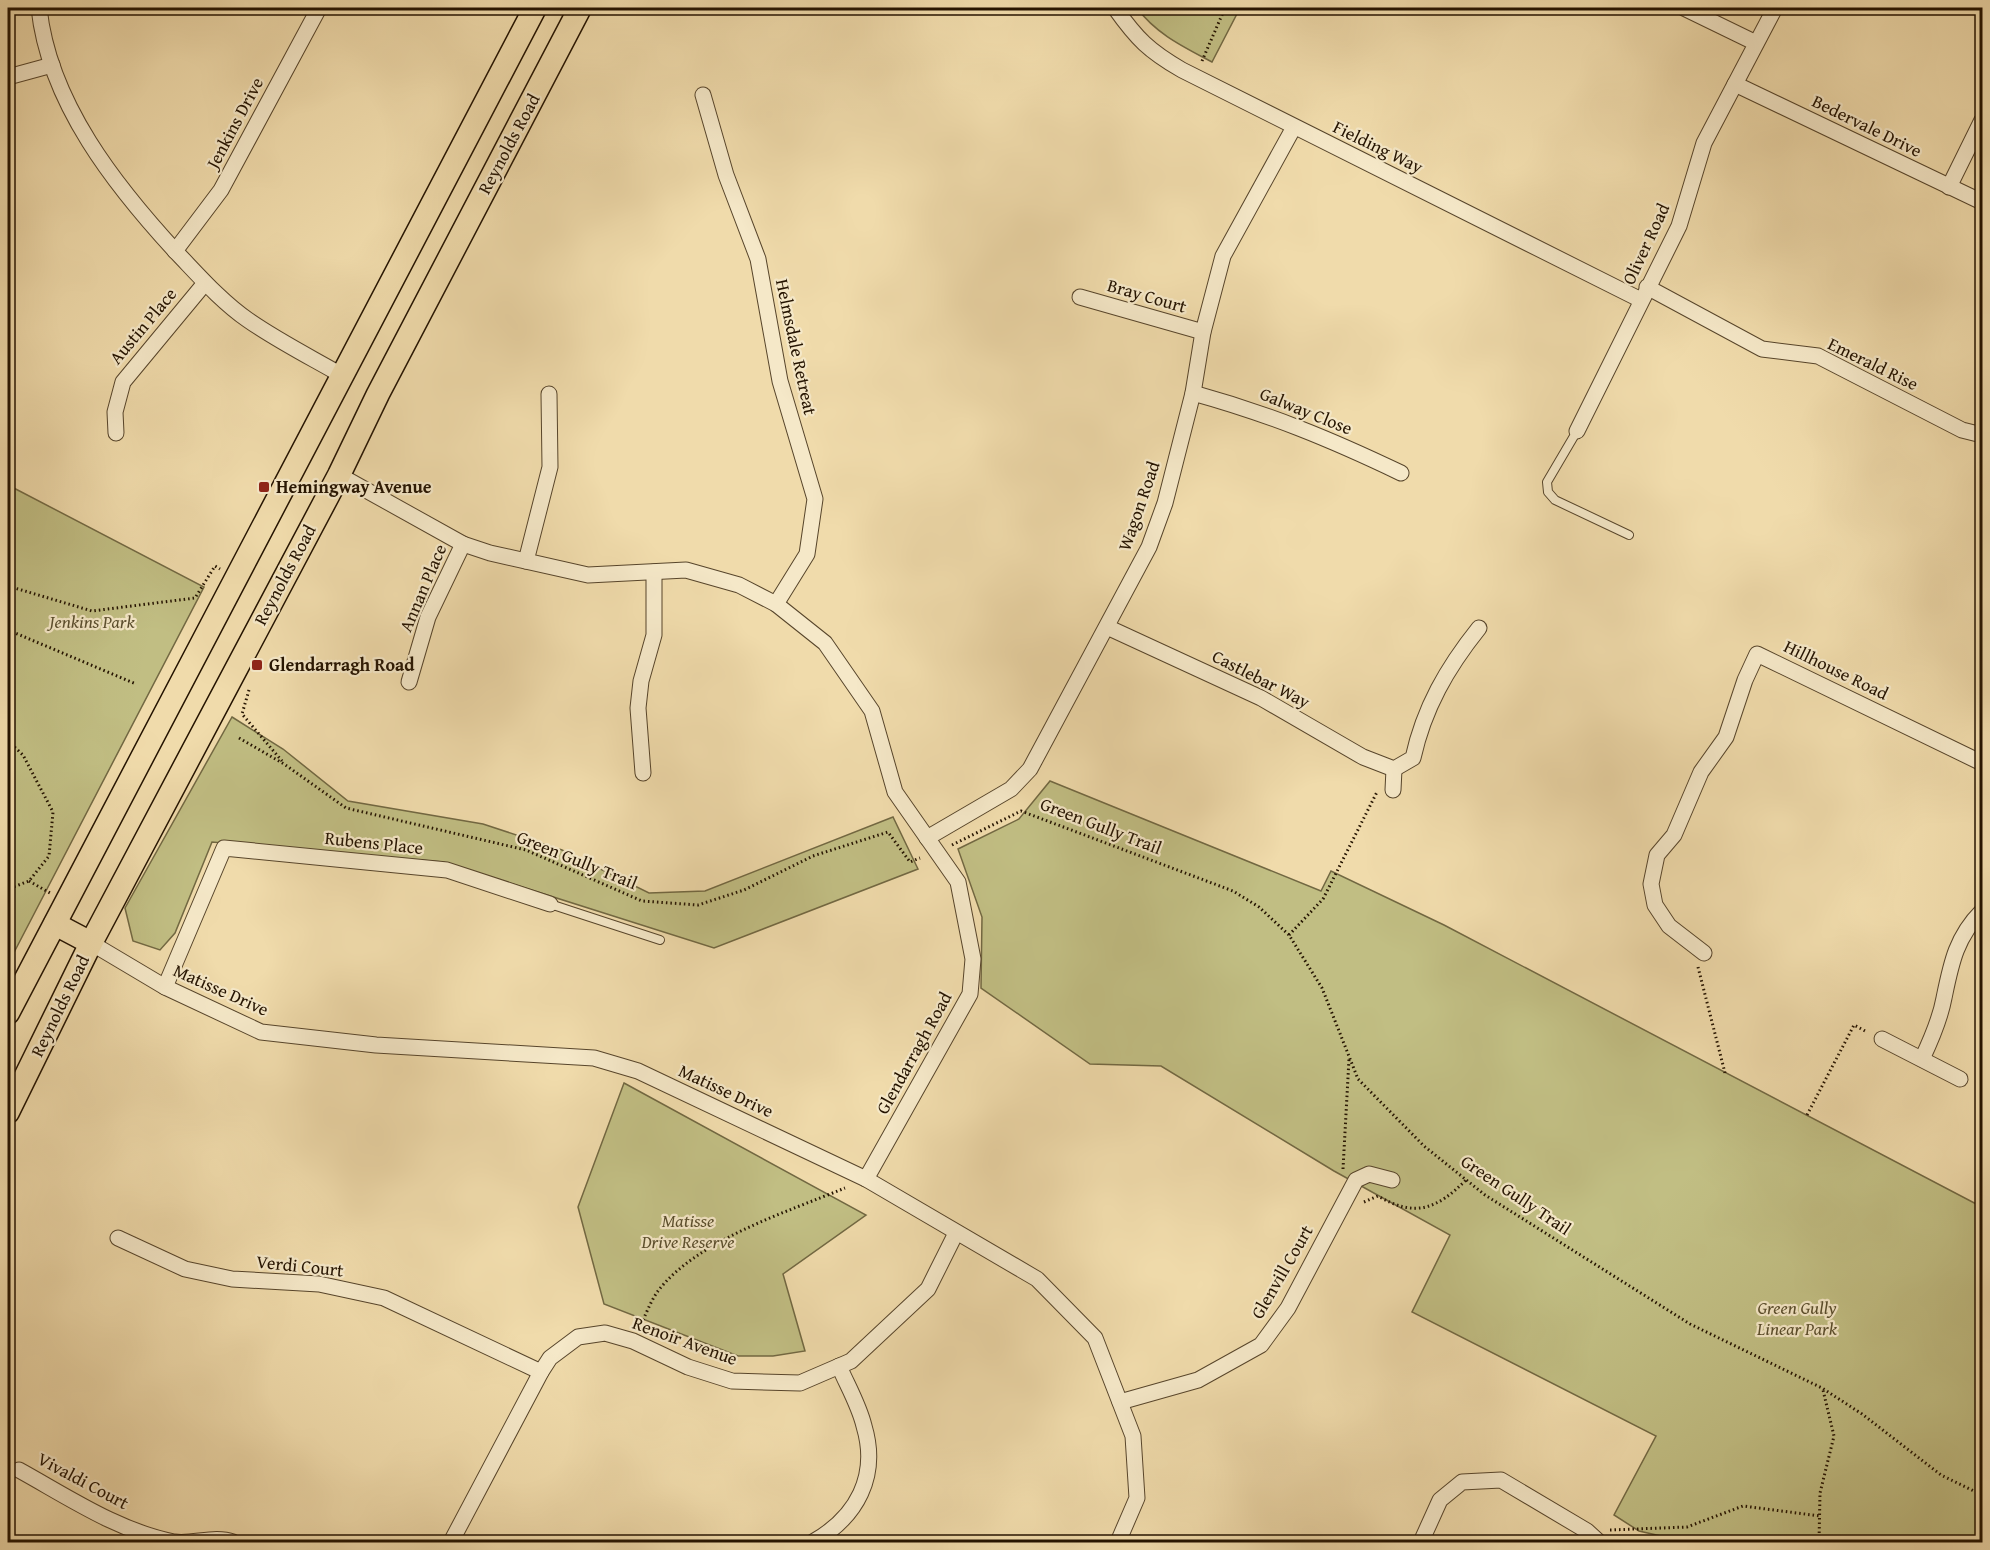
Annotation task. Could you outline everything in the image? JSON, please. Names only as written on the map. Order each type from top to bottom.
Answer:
[{"type":"main road","points":[[8,1013],[535,8]]},
{"type":"main road","name":"Reynolds Road","points":[[8,1112],[91,943],[339,475],[378,394],[580,8]]},
{"type":"main road","points":[[343,376],[378,394]]},
{"type":"main road","points":[[55,924],[91,943]]},
{"type":"street","points":[[39,8],[52,65],[91,146],[133,205],[205,283],[247,320],[343,376]]},
{"type":"street","name":"Jenkins Drive","points":[[175,251],[221,190],[319,8]]},
{"type":"street","name":"Fielding Way","points":[[1115,8],[1142,43],[1156,55],[1195,77],[1294,127],[1644,293]]},
{"type":"street","points":[[1684,8],[1756,43]]},
{"type":"street","name":"Oliver Road","points":[[1577,430],[1679,226],[1704,143],[1774,8]]},
{"type":"street","points":[[8,77],[52,65]]},
{"type":"street","name":"Bedervale Drive","points":[[1735,84],[1983,202]]},
{"type":"street","name":"Helmsdale Retreat","points":[[703,95],[726,175],[758,259],[780,381],[815,499],[807,554],[776,603]]},
{"type":"street","points":[[1949,187],[1983,120]]},
{"type":"street","name":"Wagon Road","points":[[927,838],[1011,789],[1030,769],[1149,548],[1165,502],[1193,393],[1203,332],[1223,256],[1294,127]]},
{"type":"street","name":"Austin Place","points":[[116,434],[115,412],[123,382],[205,283]]},
{"type":"street","name":"Emerald Rise","points":[[1644,293],[1762,349],[1818,357],[1962,430],[1983,435]]},
{"type":"street","name":"Bray Court","points":[[1080,297],[1203,332]]},
{"type":"street","name":"Galway Close","points":[[1193,393],[1262,412],[1329,439],[1401,473]]},
{"type":"street","points":[[526,561],[550,467],[549,394]]},
{"type":"street","name":"Glendarragh Road","points":[[339,475],[463,544],[588,575],[686,570],[739,585],[776,603],[825,643],[872,711],[894,792],[958,882],[973,959],[970,994],[866,1179]]},
{"type":"street","name":"Annan Place","points":[[409,682],[428,616],[463,544]]},
{"type":"street","points":[[643,773],[638,708],[641,681],[654,635],[654,572]]},
{"type":"street","name":"Castlebar Way","points":[[1107,627],[1261,698],[1363,757],[1394,770]]},
{"type":"street","points":[[1393,790],[1394,770],[1413,758],[1420,724],[1454,660],[1479,628]]},
{"type":"street","name":"Hillhouse Road","points":[[1704,953],[1665,919],[1655,905],[1651,884],[1658,855],[1674,835],[1701,771],[1726,737],[1745,680],[1757,654],[1983,763]]},
{"type":"street","name":"Rubens Place","points":[[165,987],[224,848],[447,870],[550,904]]},
{"type":"street","points":[[1922,1059],[1936,1030],[1955,948],[1971,923],[1983,911]]},
{"type":"street","name":"Matisse Drive","points":[[91,943],[165,987],[261,1032],[376,1045],[594,1058],[638,1071],[866,1179],[1037,1279],[1095,1338],[1133,1436],[1137,1498],[1118,1542]]},
{"type":"street","points":[[1882,1040],[1960,1079]]},
{"type":"street","name":"Glenvill Court","points":[[1120,1402],[1198,1380],[1261,1345],[1288,1308],[1356,1180],[1369,1174],[1392,1180]]},
{"type":"street","name":"Renoir Avenue","points":[[451,1542],[550,1358],[578,1337],[605,1333],[633,1341],[688,1367],[732,1381],[800,1383],[851,1361],[928,1289],[956,1233]]},
{"type":"street","name":"Verdi Court","points":[[118,1238],[185,1269],[232,1279],[319,1284],[384,1298],[542,1372]]},
{"type":"street","points":[[813,1542],[842,1523],[858,1500],[870,1467],[865,1426],[839,1366]]},
{"type":"street","name":"Vivaldi Court","points":[[20,1470],[114,1522],[175,1542],[225,1539],[233,1542]]},
{"type":"street","points":[[1421,1542],[1440,1500],[1462,1482],[1501,1480],[1587,1531],[1599,1542]]},
{"type":"lane","points":[[1577,430],[1547,482],[1548,492],[1555,500],[1629,535]]},
{"type":"lane","name":"Rubens Place","points":[[550,904],[660,940]]},
{"type":"path","points":[[1195,77],[1225,8]]},
{"type":"path","points":[[8,586],[92,611],[195,598]]},
{"type":"path","points":[[8,630],[136,684]]},
{"type":"path","name":"Green Gully Trail","points":[[239,738],[284,764],[346,808],[526,850],[642,901],[698,905],[744,891],[813,856],[888,832],[910,862],[937,852],[1021,811],[1233,891],[1259,907],[1289,935],[1322,988],[1358,1079],[1424,1146],[1466,1180],[1485,1195],[1690,1324],[1822,1388],[1862,1414],[1941,1475],[1983,1495]]},
{"type":"path","points":[[8,741],[23,755],[53,812],[49,856],[29,881],[8,889]]},
{"type":"path","points":[[1289,935],[1323,899],[1382,782],[1394,770]]},
{"type":"path","points":[[29,881],[53,895]]},
{"type":"path","points":[[1691,943],[1725,1072]]},
{"type":"path","points":[[1807,1115],[1854,1025],[1882,1040]]},
{"type":"path","points":[[1349,1057],[1347,1128],[1342,1167],[1346,1196],[1360,1208],[1364,1202],[1378,1196],[1392,1205],[1416,1210],[1434,1205],[1452,1194],[1466,1180]]},
{"type":"path","points":[[633,1341],[658,1291],[694,1258],[745,1229],[866,1179]]},
{"type":"path","points":[[1819,1542],[1822,1483],[1834,1436],[1830,1409],[1822,1388]]},
{"type":"path","points":[[1587,1531],[1688,1527],[1743,1506],[1820,1516]]},
{"type":"green space","points":[[1137,8],[1240,8],[1212,62],[1162,33]]},
{"type":"green space","name":"Jenkins Park","points":[[8,485],[204,587],[8,964]]},
{"type":"green space","points":[[232,717],[283,749],[348,801],[483,824],[562,850],[649,893],[705,891],[893,817],[918,869],[714,948],[443,862],[212,842],[175,933],[160,950],[133,941],[125,908]]},
{"type":"green space","name":"Green Gully Linear Park","points":[[1050,781],[1321,891],[1331,871],[1444,925],[1982,1207],[1982,1542],[1687,1542],[1639,1531],[1614,1515],[1656,1436],[1412,1312],[1450,1235],[1334,1171],[1161,1066],[1090,1064],[981,988],[982,917],[958,849],[1019,819]]},
{"type":"green space","name":"Matisse Drive Reserve","points":[[624,1083],[866,1215],[783,1274],[805,1351],[773,1356],[738,1356],[604,1304],[578,1207]]},
{"type":"place","name":"Hemingway Avenue","points":[[264,487]]},
{"type":"place","name":"Glendarragh Road","points":[[257,665]]}]
